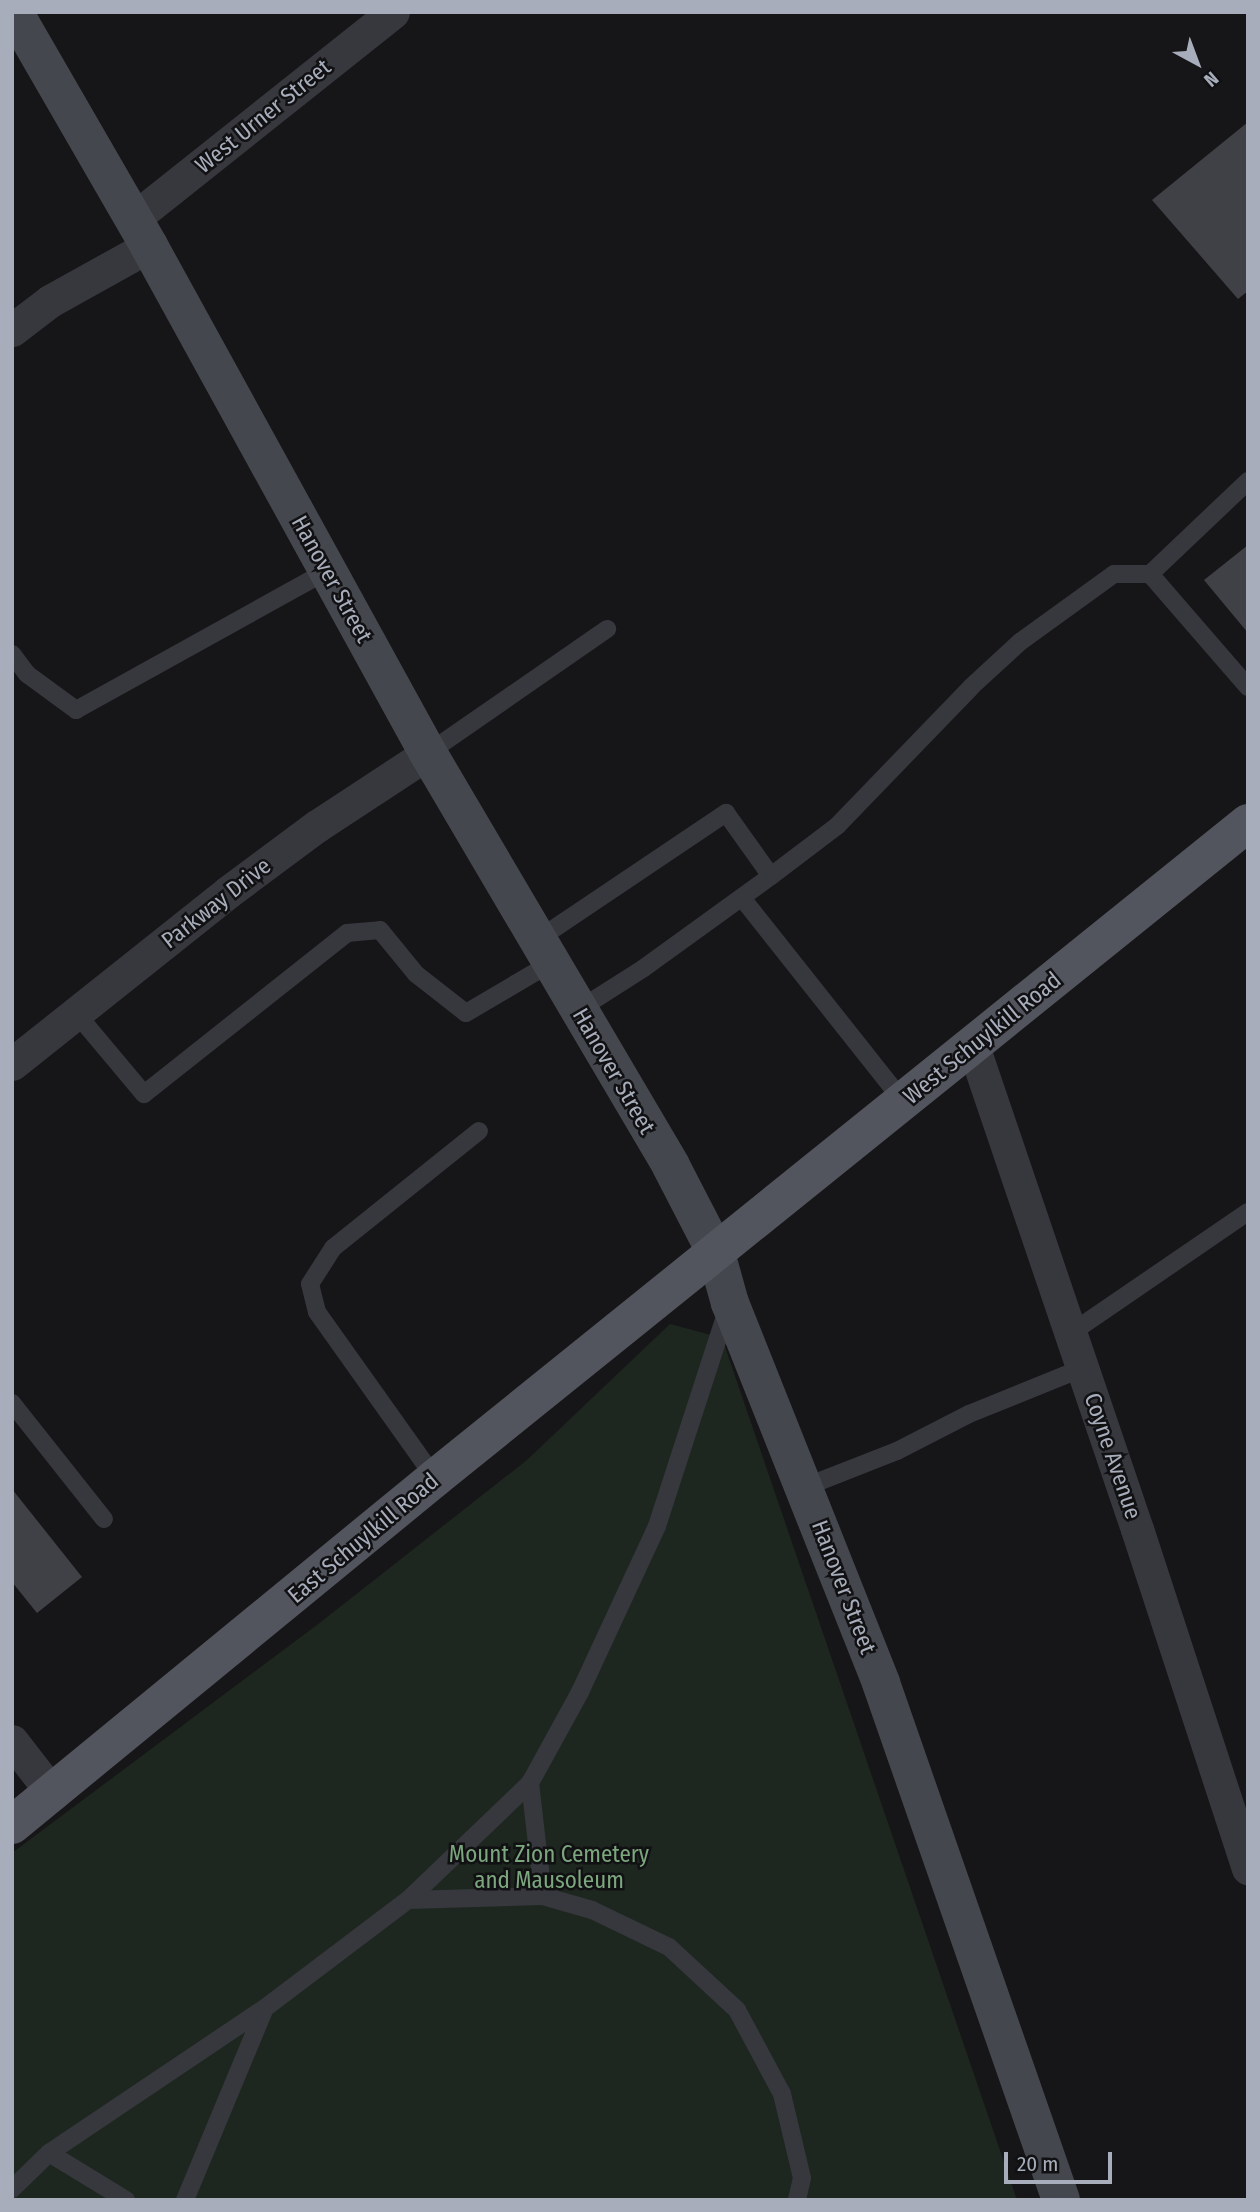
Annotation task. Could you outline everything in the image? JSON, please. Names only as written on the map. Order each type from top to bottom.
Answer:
[{"type":"main road","name":"Hanover Street","points":[[14,12],[141,233],[428,753],[671,1166],[716,1253],[730,1303],[805,1487],[956,1891],[1061,2200]]},
{"type":"main road","name":"West Schuylkill Road","points":[[716,1253],[1248,823]]},
{"type":"main road","name":"East Schuylkill Road","points":[[12,1825],[435,1478],[716,1253]]},
{"type":"street","name":"West Urner Street","points":[[12,330],[141,233],[393,12]]},
{"type":"street","name":"Parkway Drive","points":[[12,1064],[306,834],[428,753]]},
{"type":"street","name":"Coyne Avenue","points":[[973,1046],[1241,1824],[1248,1868]]},
{"type":"street","points":[[12,1741],[53,1794]]},
{"type":"lane","points":[[578,1010],[742,898],[837,826],[971,687],[1020,642],[1114,574],[1150,574],[1248,481]]},
{"type":"lane","points":[[12,654],[27,674],[76,710],[327,571]]},
{"type":"lane","points":[[1150,574],[1248,687]]},
{"type":"lane","points":[[428,753],[607,629]]},
{"type":"lane","points":[[76,1013],[144,1094],[347,933],[380,930],[416,974],[466,1013],[726,813],[771,876]]},
{"type":"lane","points":[[742,898],[903,1101]]},
{"type":"lane","points":[[435,1478],[317,1312],[310,1284],[333,1248],[479,1131]]},
{"type":"lane","points":[[1071,1333],[1248,1212]]},
{"type":"lane","points":[[12,2189],[49,2153],[265,2008],[408,1900],[530,1783],[580,1692],[657,1526],[730,1303]]},
{"type":"lane","points":[[805,1487],[897,1451],[969,1414],[1083,1368]]},
{"type":"lane","points":[[12,1403],[104,1519]]},
{"type":"lane","points":[[530,1783],[543,1896]]},
{"type":"lane","points":[[408,1900],[543,1896],[592,1910],[669,1947],[737,2010],[782,2094],[802,2178],[797,2200]]},
{"type":"lane","points":[[185,2200],[265,2008]]},
{"type":"lane","points":[[49,2153],[126,2200]]},
{"type":"green space","name":"Mount Zion Cemetery and Mausoleum","points":[[670,1324],[722,1338],[1017,2200],[12,2200],[12,1853],[317,1625],[527,1460]]},
{"type":"building","points":[[1248,122],[1248,291],[1238,299],[1152,200]]},
{"type":"building","points":[[1248,545],[1248,633],[1204,580]]},
{"type":"building","points":[[12,1489],[82,1577],[37,1613],[12,1582]]}]
